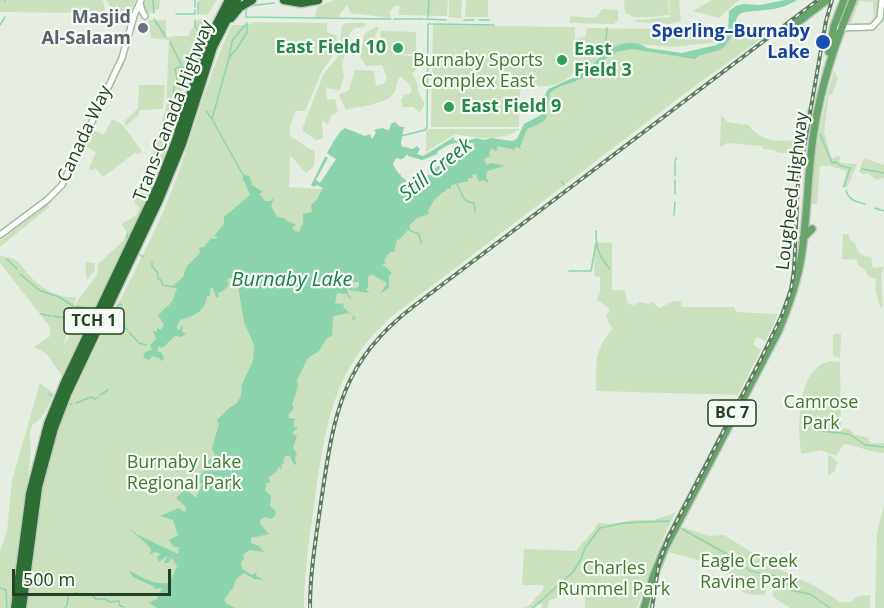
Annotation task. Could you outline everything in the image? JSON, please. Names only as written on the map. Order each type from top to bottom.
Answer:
[{"type":"highway","points":[[207,43],[222,0]]},
{"type":"highway","name":"Trans-Canada Highway","points":[[15,608],[30,494],[38,455],[48,424],[65,382],[159,184],[182,124],[207,43],[229,0]]},
{"type":"highway","name":"Trans-Canada Highway","points":[[22,608],[38,487],[54,428],[67,394],[168,179],[217,36],[237,0]]},
{"type":"highway","points":[[207,64],[232,17],[240,7],[252,0]]},
{"type":"highway","points":[[284,0],[301,3],[318,0]]},
{"type":"main road","points":[[788,32],[789,29],[799,26],[827,0]]},
{"type":"main road","name":"Lougheed Highway","points":[[642,608],[664,550],[783,321],[796,281],[817,114],[852,0]]},
{"type":"main road","points":[[875,27],[880,18],[882,0]]},
{"type":"main road","points":[[140,1],[145,16]]},
{"type":"main road","name":"Canada Way","points":[[0,234],[47,200],[62,185],[129,40],[140,1]]},
{"type":"main road","points":[[829,52],[829,34],[843,2]]},
{"type":"main road","points":[[842,28],[868,31],[884,17]]},
{"type":"main road","name":"Lougheed Highway","points":[[642,608],[662,547],[757,365],[778,322],[790,290],[797,260],[814,113],[829,52],[842,28]]},
{"type":"main road","points":[[803,238],[812,229]]},
{"type":"green space","points":[[0,0],[103,0],[105,11],[90,13],[0,12]]},
{"type":"green space","points":[[107,0],[136,0],[129,13],[113,12]]},
{"type":"green space","points":[[145,0],[160,0],[159,9],[153,13],[145,13],[143,8]]},
{"type":"green space","points":[[199,0],[217,0],[207,15],[199,14]]},
{"type":"green space","points":[[334,0],[448,0],[447,16],[398,15],[400,6],[394,6],[389,13],[391,18],[351,13],[347,5],[338,17],[315,18],[317,7]]},
{"type":"green space","points":[[449,0],[462,0],[461,18],[449,17]]},
{"type":"green space","points":[[466,0],[488,0],[488,17],[465,17]]},
{"type":"green space","points":[[624,0],[668,0],[669,15],[646,17],[629,15],[625,12]]},
{"type":"green space","points":[[669,0],[679,0],[681,21],[670,24],[635,22],[636,20],[670,17]]},
{"type":"green space","points":[[712,0],[739,0],[719,18],[693,11]]},
{"type":"green space","points":[[856,0],[880,0],[880,13],[874,24],[873,2],[860,1],[850,25],[847,21]]},
{"type":"green space","points":[[602,9],[618,10],[618,20],[614,24],[569,23],[571,16],[596,18]]},
{"type":"green space","points":[[206,18],[155,181],[63,378],[47,354],[34,347],[50,336],[50,327],[0,263],[0,256],[17,261],[34,281],[45,289],[64,296],[76,297],[64,345],[69,337],[77,301],[97,275],[98,264],[123,241],[127,233],[122,224],[136,215],[139,208],[131,198],[150,182],[153,170],[153,151],[166,108],[169,40],[151,38],[151,33],[148,31],[148,20],[166,20],[166,38],[188,36],[197,20]]},
{"type":"green space","name":"Burnaby Lake Regional Park","points":[[254,22],[327,23],[327,32],[337,36],[335,53],[322,71],[305,111],[296,111],[290,126],[290,136],[315,152],[314,166],[306,173],[290,155],[289,187],[321,189],[321,186],[373,140],[377,128],[387,130],[395,124],[401,126],[401,147],[406,146],[412,150],[417,147],[418,154],[423,158],[454,140],[467,140],[449,144],[425,160],[408,154],[401,160],[397,158],[394,161],[398,174],[401,173],[401,177],[405,178],[406,182],[418,179],[426,182],[427,175],[432,175],[449,159],[466,156],[475,147],[519,145],[526,129],[541,121],[550,92],[581,78],[620,48],[635,48],[690,57],[722,47],[735,29],[773,30],[684,94],[392,316],[372,336],[345,377],[323,445],[309,539],[304,608],[27,608],[41,497],[57,434],[81,377],[137,268],[173,189],[213,71],[232,25],[247,25]]},
{"type":"green space","points":[[346,23],[366,23],[364,27],[355,28],[350,33],[342,66],[344,76],[340,90],[326,88],[327,100],[335,99],[338,112],[332,115],[327,125],[322,119],[323,138],[316,140],[303,131],[303,127],[323,75],[338,56],[342,26]]},
{"type":"green space","name":"Burnaby Sports Complex East","points":[[433,25],[575,27],[575,42],[576,39],[585,37],[587,28],[728,30],[719,42],[672,47],[624,43],[609,50],[574,78],[576,73],[575,51],[575,72],[560,83],[520,90],[519,127],[431,127]]},
{"type":"green space","points":[[377,26],[379,28],[375,36],[376,54],[380,54],[381,31],[416,32],[416,54],[389,54],[427,57],[427,62],[412,74],[425,103],[420,113],[413,107],[403,107],[401,101],[404,94],[409,95],[412,90],[400,76],[389,98],[378,103],[346,110],[339,95],[349,90],[355,70],[374,71],[376,86],[385,83],[387,77],[382,65],[366,66],[360,57],[364,34]]},
{"type":"green space","points":[[834,70],[838,78],[832,94],[829,95],[824,132],[832,159],[838,156],[841,157],[839,161],[841,163],[857,164],[847,187],[842,187],[847,171],[830,166],[820,166],[817,204],[810,204],[819,136]]},
{"type":"green space","points":[[139,85],[165,85],[163,109],[140,110],[138,116],[126,126],[124,122],[138,108]]},
{"type":"green space","points":[[810,104],[801,161],[794,166],[793,154],[763,149],[763,146],[728,143],[720,147],[721,115],[728,122],[748,125],[764,138],[777,141],[791,140],[798,139],[805,113]]},
{"type":"green space","points":[[112,119],[122,124],[142,151],[135,153],[103,177],[95,168],[91,171],[89,168],[96,152],[84,146],[91,129],[104,135]]},
{"type":"green space","points":[[429,129],[520,129],[497,137],[480,138],[455,134],[426,152],[426,131]]},
{"type":"green space","points":[[864,158],[884,165],[884,178],[876,180],[867,173],[865,175],[859,172]]},
{"type":"green space","points":[[48,204],[49,207],[0,247],[0,241]]},
{"type":"green space","points":[[843,234],[849,234],[850,240],[855,243],[860,253],[871,257],[873,268],[884,267],[881,275],[883,307],[880,307],[875,288],[876,279],[869,277],[858,265],[857,260],[842,259]]},
{"type":"green space","points":[[595,242],[612,243],[612,290],[625,290],[627,303],[634,305],[640,302],[649,304],[653,302],[659,308],[674,301],[681,301],[682,307],[734,307],[736,312],[778,314],[766,341],[757,337],[753,344],[761,350],[738,395],[596,391],[597,358],[602,344],[612,329],[606,316],[609,308],[597,300],[600,292],[600,277],[594,276]]},
{"type":"green space","points":[[85,262],[95,263],[95,270],[87,280]]},
{"type":"green space","points":[[833,334],[841,334],[840,358],[833,356]]},
{"type":"green space","name":"Camrose Park","points":[[831,361],[840,362],[841,428],[849,429],[855,435],[867,437],[871,443],[884,443],[884,453],[844,444],[836,456],[821,450],[801,453],[800,414],[805,386],[811,374],[820,366]]},
{"type":"green space","points":[[40,383],[54,394],[43,415],[32,425],[31,454],[12,608],[0,608],[0,550],[7,532],[12,480]]},
{"type":"green space","points":[[828,454],[838,462],[834,472],[828,475]]},
{"type":"green space","points":[[884,505],[884,608],[875,608],[877,533]]},
{"type":"green space","name":"Charles Rummel Park","points":[[675,513],[656,554],[637,608],[585,608],[585,596],[570,594],[549,601],[548,608],[542,608],[542,604],[539,604],[534,608],[523,608],[530,605],[544,588],[543,585],[522,585],[524,549],[577,551],[598,523],[653,520]]},
{"type":"green space","name":"Eagle Creek Ravine Park","points":[[682,527],[709,536],[724,535],[775,567],[815,586],[840,602],[850,602],[859,596],[870,595],[870,608],[790,608],[775,598],[773,595],[774,580],[768,578],[765,595],[749,594],[740,590],[726,568],[669,552]]},
{"type":"water","name":"Burnaby Lake","points":[[797,0],[777,8],[741,13],[737,17],[735,30],[722,49],[700,55],[695,59],[632,49],[616,52],[582,78],[554,90],[550,93],[546,119],[527,129],[520,147],[522,150],[517,147],[515,150],[498,146],[496,152],[492,148],[490,156],[484,159],[487,165],[492,163],[505,166],[487,171],[486,177],[489,183],[483,180],[479,182],[476,174],[472,175],[473,178],[468,178],[468,181],[451,185],[451,189],[445,190],[446,192],[435,199],[428,210],[429,214],[417,218],[409,226],[412,232],[408,230],[397,240],[394,252],[390,252],[384,261],[387,263],[382,264],[392,273],[389,276],[389,288],[380,294],[387,283],[371,274],[368,277],[366,290],[370,293],[349,290],[348,287],[356,289],[359,285],[359,282],[351,282],[352,286],[347,286],[348,294],[352,299],[347,294],[337,293],[335,303],[342,304],[343,302],[344,308],[356,318],[352,321],[353,316],[349,313],[333,316],[332,336],[327,338],[319,351],[308,358],[297,380],[298,386],[292,405],[294,408],[289,414],[289,418],[296,419],[294,428],[297,426],[292,433],[297,436],[293,448],[297,454],[296,464],[294,465],[290,456],[285,456],[283,461],[285,464],[282,463],[281,471],[279,466],[277,471],[269,477],[270,483],[267,483],[265,490],[271,496],[270,506],[275,510],[276,515],[271,519],[265,517],[260,520],[260,524],[269,534],[251,538],[251,543],[259,546],[264,552],[249,550],[243,555],[244,559],[241,562],[242,569],[252,575],[257,572],[256,576],[264,580],[254,579],[244,573],[238,578],[224,600],[235,608],[157,608],[149,603],[157,599],[162,588],[155,589],[133,577],[129,571],[153,582],[169,583],[177,567],[172,558],[168,563],[164,563],[168,555],[159,562],[157,557],[161,554],[155,552],[150,555],[149,546],[129,528],[136,534],[178,554],[179,547],[174,547],[169,540],[178,535],[173,520],[160,516],[179,508],[185,513],[186,507],[176,498],[189,486],[188,491],[196,498],[202,484],[195,482],[203,472],[203,464],[215,456],[212,448],[219,424],[217,420],[237,403],[241,396],[242,384],[253,361],[254,345],[244,322],[238,286],[245,281],[242,276],[227,279],[229,285],[218,293],[219,298],[216,297],[213,288],[210,288],[210,296],[207,296],[201,310],[180,320],[177,326],[178,331],[183,325],[182,332],[186,333],[182,337],[175,336],[162,348],[159,346],[157,351],[162,353],[164,359],[161,361],[152,356],[149,360],[143,358],[145,352],[152,350],[150,345],[156,339],[153,331],[157,332],[157,328],[161,330],[164,325],[158,315],[172,302],[177,288],[172,287],[183,277],[187,266],[200,253],[199,248],[204,247],[211,238],[216,239],[217,237],[214,236],[224,224],[224,217],[250,195],[242,179],[244,174],[250,177],[252,185],[263,192],[259,194],[265,201],[274,198],[271,206],[277,217],[296,225],[292,227],[299,232],[303,223],[303,214],[312,212],[311,205],[323,188],[311,185],[332,145],[345,128],[365,136],[370,134],[372,139],[376,133],[374,130],[383,128],[389,131],[391,124],[395,122],[400,127],[404,127],[402,147],[413,149],[417,146],[420,149],[417,154],[423,156],[454,137],[456,141],[460,138],[484,140],[491,138],[512,141],[517,139],[524,124],[541,115],[543,99],[548,89],[579,75],[604,54],[605,49],[607,51],[622,44],[632,43],[647,48],[682,53],[716,45],[728,34],[729,11],[743,4],[760,5]],"holes":[[[459,142],[473,143],[472,150],[465,154],[444,159],[431,171],[431,176],[427,175],[426,182],[418,178],[416,181],[414,179],[409,182],[393,164],[396,158],[402,159],[408,154],[408,156],[422,160],[437,154],[448,145]]]},
{"type":"pier","points":[[325,152],[336,159],[320,183],[316,180],[328,158],[324,155]]},
{"type":"waterway","points":[[153,0],[154,13]]},
{"type":"waterway","points":[[195,0],[195,7]]},
{"type":"waterway","points":[[428,17],[429,0]]},
{"type":"waterway","points":[[198,2],[198,14]]},
{"type":"waterway","points":[[274,3],[249,6],[246,10],[246,17],[391,19]]},
{"type":"waterway","points":[[176,14],[195,14],[195,10]]},
{"type":"waterway","points":[[0,25],[5,17]]},
{"type":"waterway","points":[[154,19],[166,37]]},
{"type":"waterway","points":[[394,19],[423,19]]},
{"type":"waterway","points":[[425,19],[446,20]]},
{"type":"waterway","points":[[185,71],[199,33],[195,20]]},
{"type":"waterway","points":[[464,20],[474,20]]},
{"type":"waterway","points":[[479,20],[489,20]]},
{"type":"waterway","points":[[212,119],[229,58],[247,32],[247,23]]},
{"type":"waterway","points":[[229,58],[232,41],[246,24]]},
{"type":"waterway","points":[[401,136],[425,130],[427,127],[428,24],[431,24]]},
{"type":"waterway","points":[[433,24],[494,25]]},
{"type":"waterway","points":[[605,49],[607,28]]},
{"type":"waterway","points":[[735,30],[767,32]]},
{"type":"waterway","points":[[170,42],[183,68]]},
{"type":"waterway","points":[[169,106],[173,101],[177,79],[175,69],[184,68]]},
{"type":"waterway","points":[[185,72],[189,85]]},
{"type":"waterway","points":[[206,111],[243,175]]},
{"type":"waterway","points":[[820,134],[832,163],[836,162],[850,168],[844,187]]},
{"type":"waterway","points":[[675,163],[675,175]]},
{"type":"waterway","points":[[862,169],[884,173]]},
{"type":"waterway","points":[[675,180],[675,194]]},
{"type":"waterway","points":[[561,181],[564,185]]},
{"type":"waterway","points":[[456,183],[466,201],[474,203],[475,212]]},
{"type":"waterway","points":[[846,190],[851,198],[865,204]]},
{"type":"waterway","points":[[674,215],[675,202]]},
{"type":"waterway","points":[[875,208],[884,211]]},
{"type":"waterway","points":[[411,231],[419,234],[421,243]]},
{"type":"waterway","points":[[596,231],[599,252],[610,269]]},
{"type":"waterway","points":[[127,234],[128,241]]},
{"type":"waterway","points":[[569,271],[591,271],[596,243]]},
{"type":"waterway","points":[[7,259],[17,269]]},
{"type":"waterway","points":[[152,262],[152,266],[158,273],[158,279],[163,285],[175,287]]},
{"type":"waterway","points":[[20,274],[39,290],[59,297],[73,306],[87,308]]},
{"type":"waterway","points":[[109,317],[112,317],[118,305],[121,304],[116,318]]},
{"type":"waterway","points":[[53,316],[71,317],[87,308],[91,309]]},
{"type":"waterway","points":[[41,314],[50,316]]},
{"type":"waterway","points":[[122,324],[127,330]]},
{"type":"waterway","points":[[129,332],[139,343],[146,345]]},
{"type":"waterway","points":[[100,395],[108,390]]},
{"type":"waterway","points":[[76,403],[91,397],[95,399],[98,397]]},
{"type":"waterway","points":[[804,425],[812,426],[820,431],[849,434],[865,445],[884,447]]},
{"type":"waterway","points":[[533,608],[573,572],[585,548],[600,528],[624,523],[669,521]]},
{"type":"waterway","points":[[682,529],[727,554],[750,571],[776,576],[787,584],[790,590],[810,594],[830,608]]},
{"type":"waterway","points":[[0,588],[6,590],[7,608]]},
{"type":"waterway","points":[[64,608],[67,606],[68,596],[76,593],[92,595],[96,599],[105,599],[110,602],[119,601],[120,606],[124,607]]},
{"type":"railway","points":[[310,608],[314,555],[331,443],[345,393],[355,370],[370,348],[389,327],[414,306],[818,0]]},
{"type":"railway","points":[[652,608],[659,563],[668,538],[760,361],[791,290],[798,182],[826,21],[832,0]]},
{"type":"place","name":"Masjid Al-Salaam","points":[[143,28]]},
{"type":"place","name":"Sperling–Burnaby Lake","points":[[823,42]]},
{"type":"place","name":"East Field 10","points":[[398,48]]},
{"type":"place","name":"East Field 3","points":[[562,60]]},
{"type":"place","name":"East Field 9","points":[[449,107]]},
{"type":"water label","name":"Still Creek","points":[[436,170]]}]
